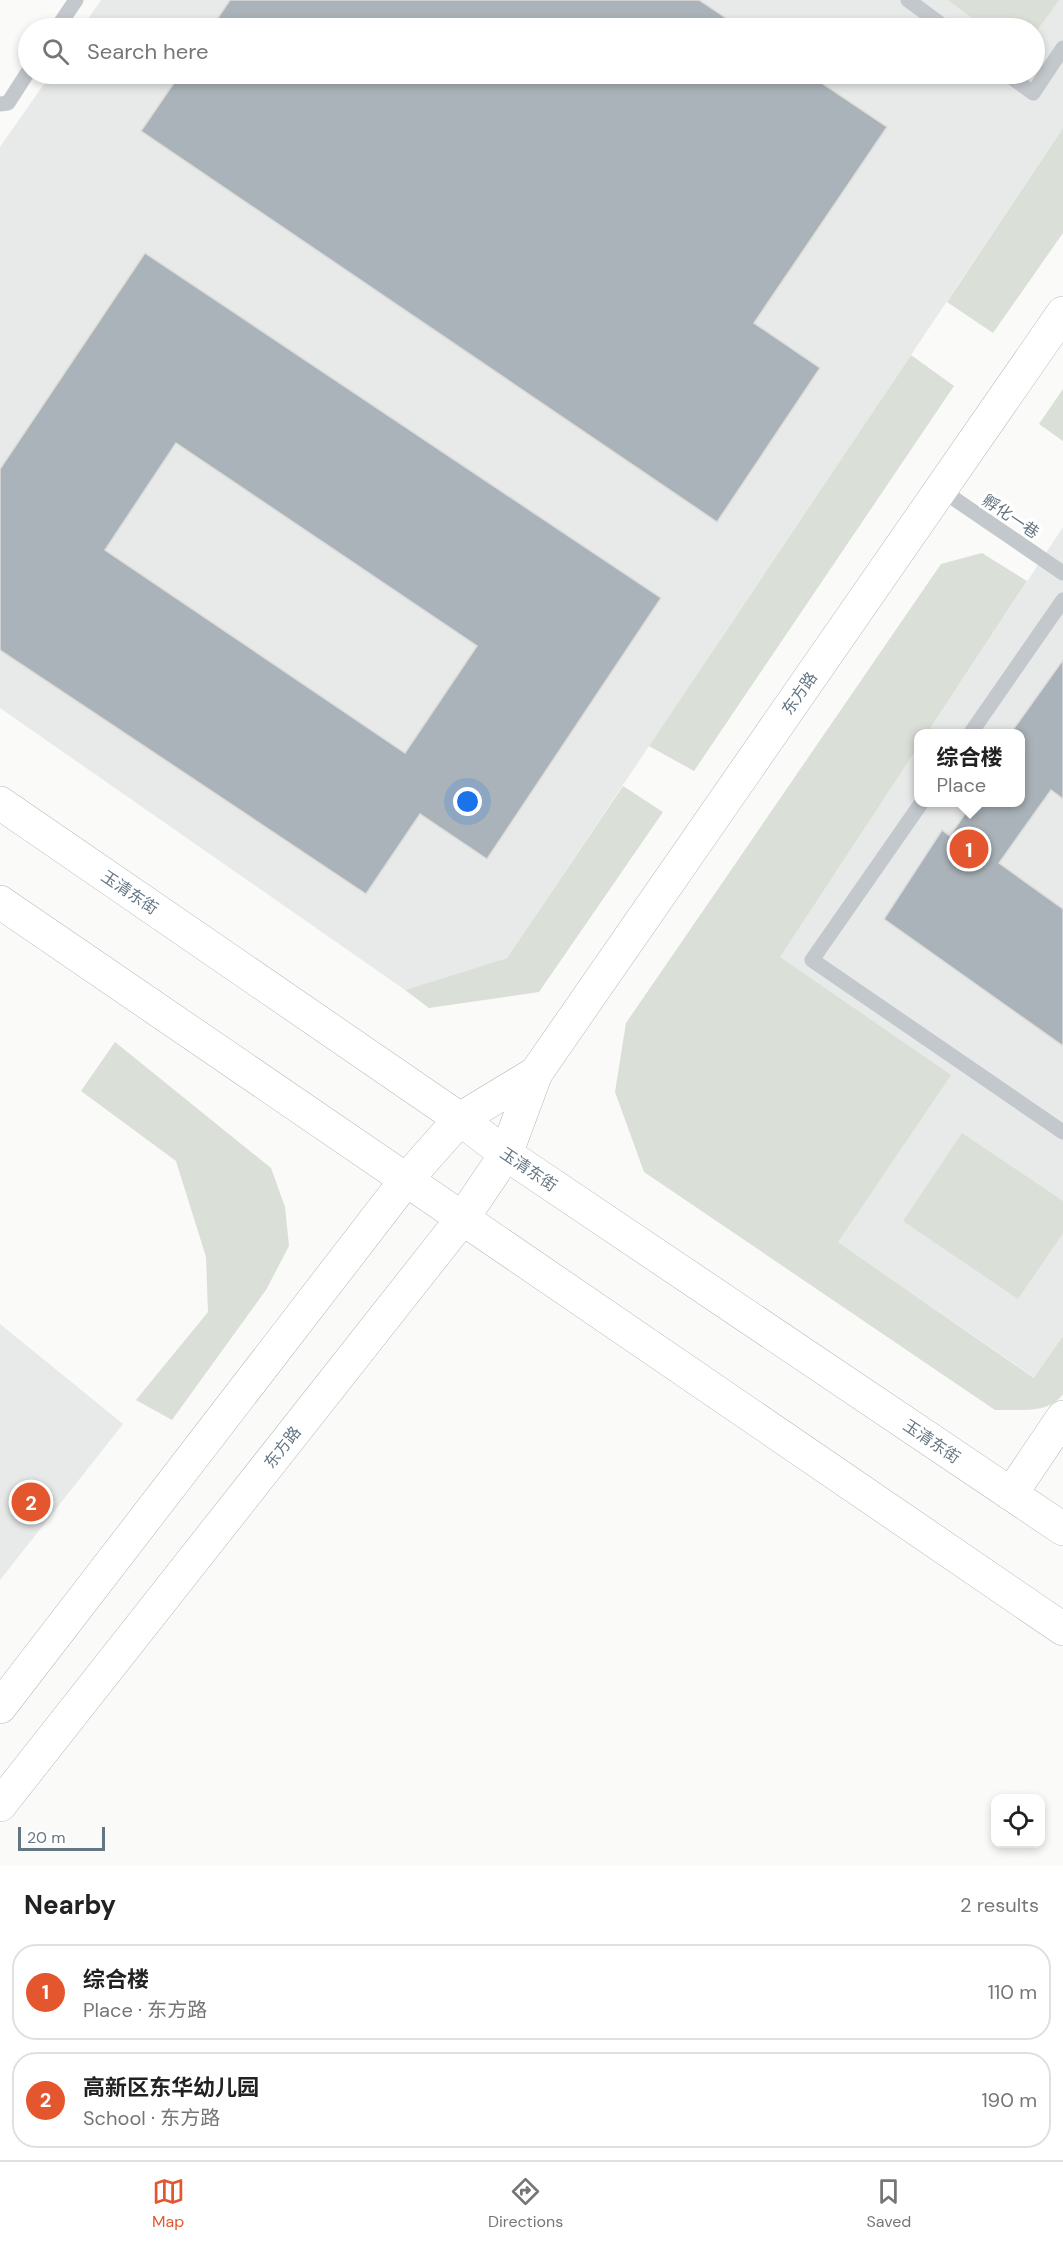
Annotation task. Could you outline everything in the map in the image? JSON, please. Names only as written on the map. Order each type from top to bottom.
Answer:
[{"type":"main road","name":"东方路","points":[[0,1805],[462,1219],[506,1154],[536,1073],[1063,313]]},
{"type":"main road","name":"玉清东街","points":[[0,803],[460,1119],[506,1154],[1063,1529]]},
{"type":"main road","points":[[0,903],[1063,1629]]},
{"type":"main road","name":"东方路","points":[[0,1707],[406,1180],[460,1119],[536,1073]]},
{"type":"main road","points":[[1011,1494],[1063,1418]]},
{"type":"lane","points":[[64,18],[76,0]]},
{"type":"lane","points":[[908,0],[932,18]]},
{"type":"lane","points":[[1045,74],[1063,48]]},
{"type":"lane","points":[[0,104],[9,103],[21,84]]},
{"type":"lane","points":[[1020,84],[1032,93],[1038,84]]},
{"type":"lane","name":"孵化一巷","points":[[940,489],[1063,573]]},
{"type":"lane","points":[[973,729],[1063,600]]},
{"type":"lane","points":[[919,807],[812,960],[1063,1132]]},
{"type":"shaded area","points":[[101,0],[1063,0],[1063,128],[507,958],[405,990],[0,708],[0,147],[44,84],[1045,84],[1045,18],[89,18]]},
{"type":"shaded area","points":[[948,0],[1059,0],[1045,19],[972,18]]},
{"type":"shaded area","points":[[1063,128],[1063,233],[993,333],[947,302]]},
{"type":"shaded area","points":[[911,355],[954,386],[694,771],[649,746]]},
{"type":"shaded area","points":[[1063,389],[1063,441],[1039,424]]},
{"type":"shaded area","points":[[1063,527],[1063,1336],[1035,1378],[754,1184],[714,1057],[914,753],[914,807],[1025,807],[1025,729],[930,729]]},
{"type":"shaded area","points":[[982,553],[1027,581],[930,729],[914,729],[914,753],[780,957],[951,1075],[838,1242],[1034,1378],[1063,1336],[1063,1394],[1057,1401],[1032,1410],[995,1410],[644,1172],[615,1092],[626,1023],[941,564]]},
{"type":"shaded area","points":[[623,786],[663,812],[539,992],[429,1008],[405,990],[507,958]]},
{"type":"shaded area","points":[[115,1042],[271,1168],[285,1207],[289,1246],[266,1290],[172,1420],[136,1400],[208,1312],[206,1257],[176,1161],[81,1091]]},
{"type":"shaded area","points":[[962,1133],[1063,1201],[1063,1233],[1018,1299],[903,1221]]},
{"type":"shaded area","points":[[0,1324],[123,1424],[0,1580]]},
{"type":"building","points":[[230,0],[699,0],[726,18],[218,18]]},
{"type":"building","points":[[173,84],[823,84],[887,127],[754,323],[820,368],[717,522],[141,131]]},
{"type":"building","points":[[145,253],[661,598],[487,859],[420,814],[366,894],[0,650],[0,469]],"holes":[[[176,443],[477,646],[405,753],[105,550]]]},
{"type":"building","points":[[1063,660],[1063,799],[1051,790],[999,863],[1063,909],[1063,1046],[884,919],[942,830],[950,836],[970,807],[1025,807],[1025,729],[1014,729]]},
{"type":"place","name":"综合楼","points":[[969,849]]},
{"type":"place","name":"高新区东华幼儿园","points":[[31,1502]]}]
